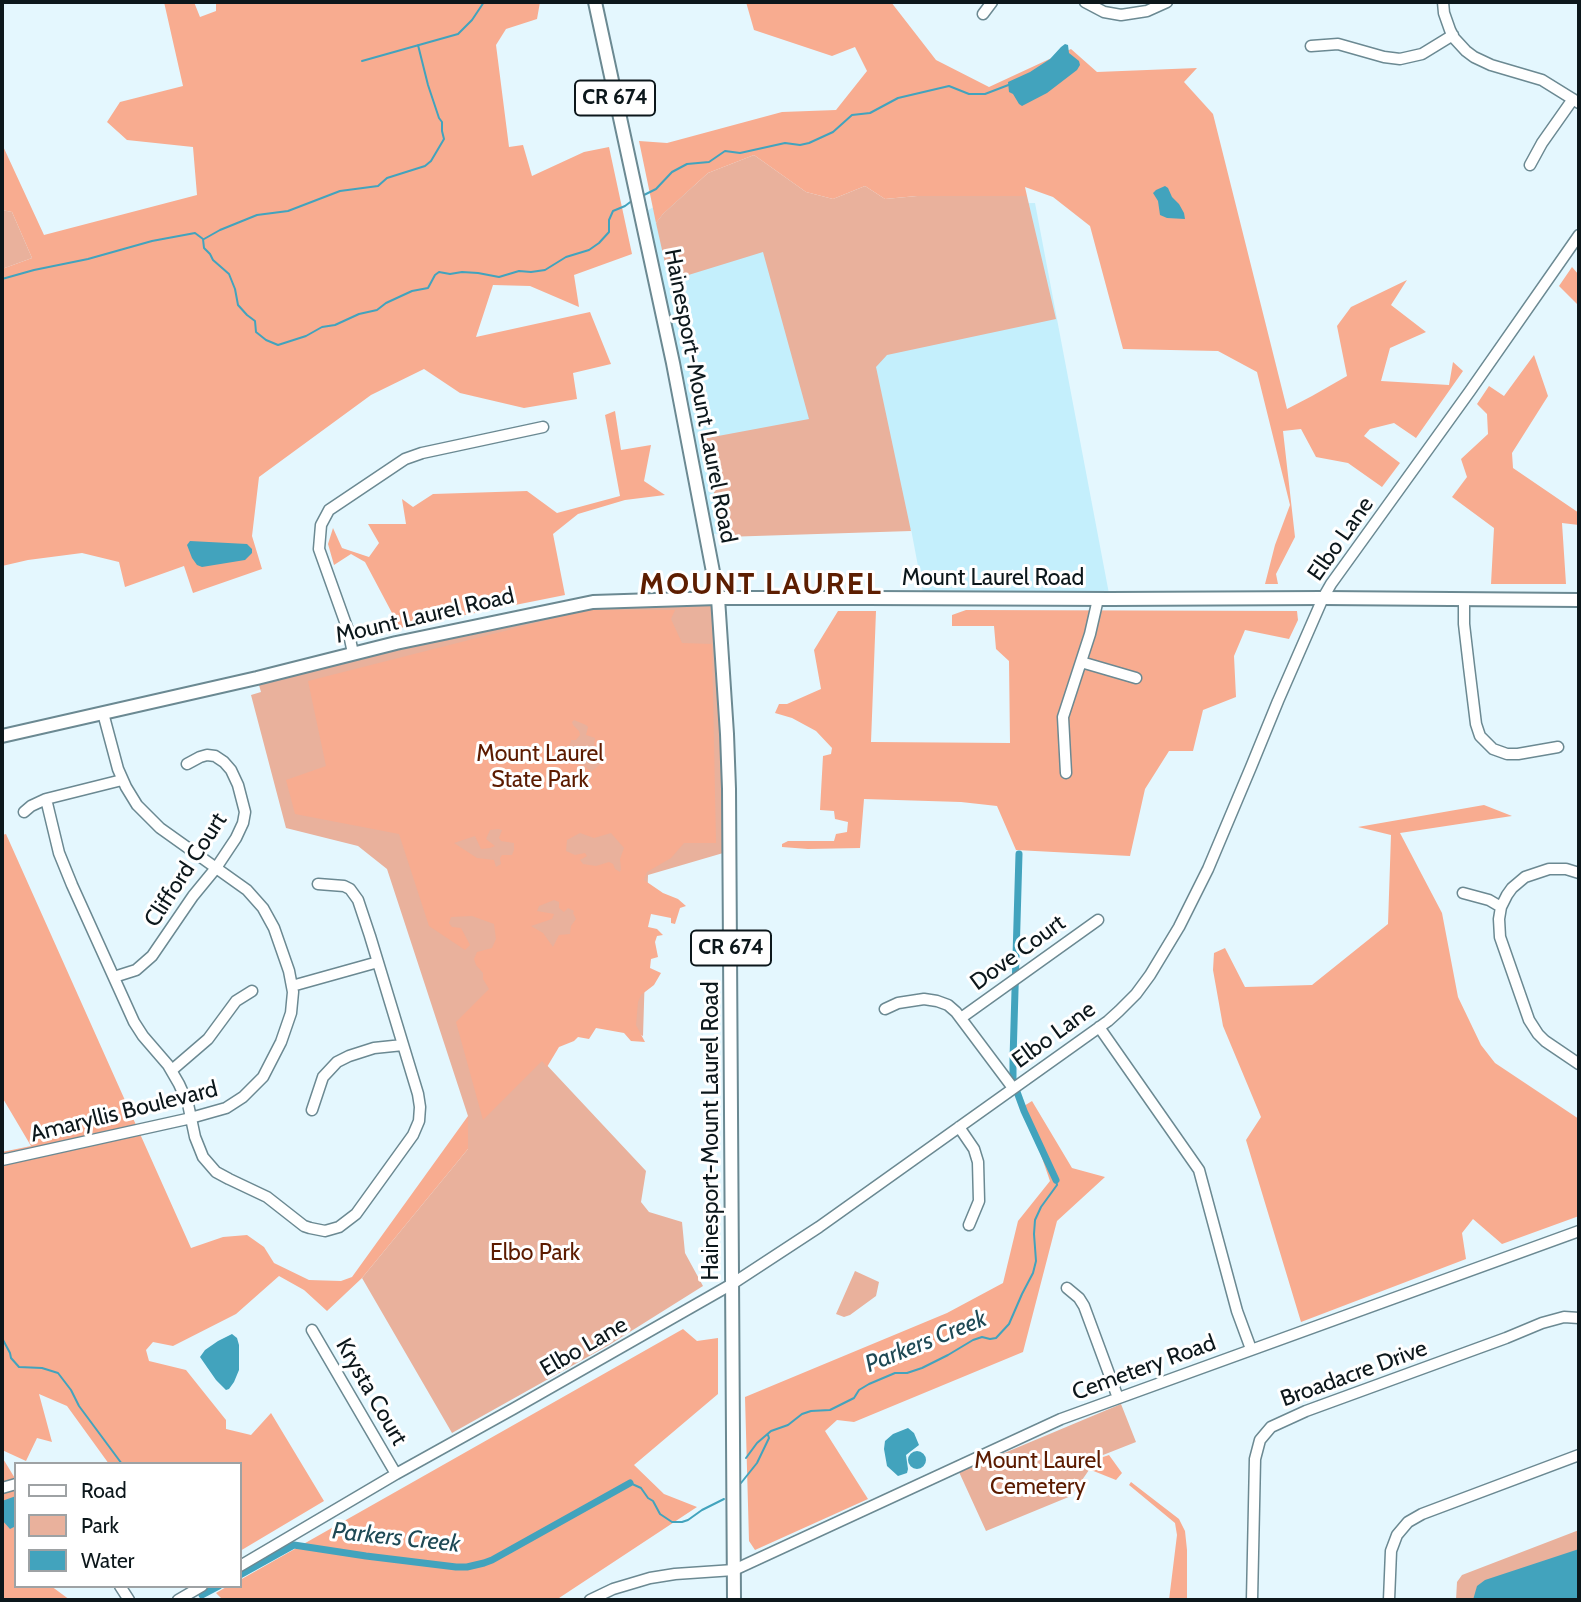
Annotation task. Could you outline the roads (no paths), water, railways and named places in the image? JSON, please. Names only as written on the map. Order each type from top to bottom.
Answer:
[{"type":"main road","name":"Hainesport-Mount Laurel Road","points":[[595,2],[673,363],[718,598],[729,789],[733,1600]]},
{"type":"main road","name":"Mount Laurel Road","points":[[2,736],[257,678],[353,653],[585,602],[718,598],[1579,600]]},
{"type":"street","points":[[983,13],[992,2]]},
{"type":"street","points":[[1085,2],[1104,12],[1121,15],[1147,11],[1167,2]]},
{"type":"street","points":[[1443,2],[1446,22],[1466,51],[1482,61],[1542,80],[1576,101],[1542,143],[1530,165]]},
{"type":"street","points":[[1311,46],[1338,44],[1400,59],[1422,54],[1453,35]]},
{"type":"street","name":"Elbo Lane","points":[[242,1565],[732,1283],[819,1227],[1108,1021],[1136,994],[1179,927],[1208,869],[1278,701],[1331,584],[1471,391],[1579,235]]},
{"type":"street","points":[[353,653],[348,630],[318,549],[321,524],[330,510],[396,464],[415,455],[543,427]]},
{"type":"street","points":[[1066,773],[1063,717],[1090,634],[1098,599]]},
{"type":"street","points":[[1464,599],[1468,662],[1480,736],[1493,749],[1507,754],[1558,747]]},
{"type":"street","points":[[1081,662],[1136,678]]},
{"type":"street","name":"Amaryllis Boulevard","points":[[2,1160],[226,1108],[243,1097],[263,1077],[288,1023],[292,986],[286,960],[263,908],[247,890],[152,821],[137,805],[122,780],[103,713]]},
{"type":"street","name":"Clifford Court","points":[[114,976],[136,970],[148,960],[216,868],[243,823],[241,796],[231,770],[220,758],[206,755],[187,764]]},
{"type":"street","points":[[24,812],[46,799],[122,780]]},
{"type":"street","points":[[46,799],[62,859],[130,1015],[138,1029],[172,1070],[185,1096],[200,1152],[206,1162],[229,1180],[267,1197],[304,1226],[325,1231],[339,1227],[356,1214],[409,1142],[419,1121],[419,1100],[378,962],[354,894],[344,886],[318,884]]},
{"type":"street","points":[[1578,870],[1558,868],[1525,877],[1512,888],[1502,906],[1499,919],[1500,937],[1529,1020],[1545,1041],[1579,1064]]},
{"type":"street","points":[[1463,893],[1502,906]]},
{"type":"street","name":"Dove Court","points":[[961,1018],[1098,920]]},
{"type":"street","points":[[292,986],[378,962]]},
{"type":"street","points":[[172,1070],[208,1039],[236,1001],[252,991]]},
{"type":"street","points":[[885,1009],[898,1003],[923,999],[948,1005],[957,1012],[1013,1088]]},
{"type":"street","points":[[1099,1027],[1199,1170],[1237,1311],[1251,1349]]},
{"type":"street","points":[[312,1110],[323,1077],[337,1062],[374,1048],[402,1045]]},
{"type":"street","points":[[959,1127],[974,1149],[978,1162],[979,1201],[969,1225]]},
{"type":"street","name":"Cemetery Road","points":[[734,1570],[1061,1419],[1579,1230]]},
{"type":"street","points":[[1067,1289],[1079,1298],[1084,1306],[1118,1398]]},
{"type":"street","name":"Broadacre Drive","points":[[1252,1600],[1255,1458],[1259,1440],[1271,1427],[1306,1411],[1542,1323],[1564,1317],[1579,1318]]},
{"type":"street","name":"Krysta Court","points":[[312,1330],[396,1474]]},
{"type":"street","points":[[1389,1600],[1391,1551],[1397,1535],[1408,1522],[1422,1514],[1579,1455]]},
{"type":"street","points":[[590,1600],[650,1578],[734,1570]]},
{"type":"street","points":[[178,1600],[199,1588]]},
{"type":"water","points":[[1065,44],[1068,45],[1069,53],[1079,61],[1077,70],[1047,93],[1022,106],[1019,104],[1009,92],[1008,82],[1050,59]]},
{"type":"water","points":[[1165,186],[1179,204],[1185,219],[1160,215],[1158,201],[1153,193]]},
{"type":"water","points":[[190,541],[247,544],[252,553],[245,560],[202,567],[192,558],[187,545]]},
{"type":"water","points":[[232,1334],[239,1345],[239,1370],[234,1382],[226,1390],[200,1357],[205,1350]]},
{"type":"water","points":[[908,1428],[914,1433],[919,1445],[906,1455],[907,1473],[898,1476],[887,1466],[885,1441],[893,1434]]},
{"type":"water","points":[[917,1451],[923,1454],[926,1460],[923,1466],[917,1469],[911,1466],[908,1460],[911,1454]]},
{"type":"water","points":[[14,1497],[14,1527],[10,1529],[2,1520],[2,1501]]},
{"type":"water","points":[[1579,1549],[1579,1600],[1473,1600],[1477,1586],[1485,1580]]},
{"type":"waterway","points":[[362,61],[458,34],[484,2]]},
{"type":"waterway","points":[[204,239],[257,215],[288,211],[340,191],[378,186],[387,178],[425,166],[431,161],[444,139],[442,122],[428,85],[418,45]]},
{"type":"waterway","points":[[642,196],[656,189],[672,172],[687,164],[709,162],[725,151],[740,153],[785,143],[809,143],[833,132],[852,115],[870,113],[898,98],[949,86],[969,94],[985,94],[1011,84]]},
{"type":"waterway","points":[[2,279],[152,241],[195,233],[203,239],[204,248],[213,260],[229,274],[238,305],[255,321],[256,332],[278,345],[306,336],[322,327],[377,310],[412,291],[428,288],[439,272],[478,273],[499,277],[519,271],[545,270],[566,257],[589,250],[599,243],[609,232],[609,220],[613,211],[633,200]]},
{"type":"waterway","name":"Parkers Creek","points":[[1019,854],[1013,1081],[1056,1180]]},
{"type":"waterway","name":"Parkers Creek","points":[[746,1458],[757,1443],[771,1431],[788,1425],[802,1414],[830,1410],[854,1398],[859,1390],[869,1384],[895,1373],[907,1373],[922,1368],[973,1340],[982,1337],[996,1338],[1009,1324],[1033,1273],[1036,1261],[1035,1220],[1057,1185],[1056,1180]]},
{"type":"waterway","name":"Parkers Creek","points":[[2,1338],[11,1358],[19,1367],[42,1368],[58,1373],[121,1462]]},
{"type":"waterway","name":"Parkers Creek","points":[[741,1483],[757,1463],[768,1435]]},
{"type":"waterway","name":"Parkers Creek","points":[[630,1483],[641,1488],[660,1514],[672,1522],[688,1520],[724,1499]]},
{"type":"waterway","name":"Parkers Creek","points":[[242,1574],[294,1545],[467,1567],[492,1560],[630,1483]]},
{"type":"waterway","name":"Parkers Creek","points":[[202,1595],[215,1588]]},
{"type":"district","name":"MOUNT LAUREL","points":[[761,585]]},
{"type":"park label","name":"Mount Laurel State Park","points":[[540,767]]},
{"type":"park label","name":"Elbo Park","points":[[535,1253]]},
{"type":"park label","name":"Mount Laurel Cemetery","points":[[1038,1474]]}]
